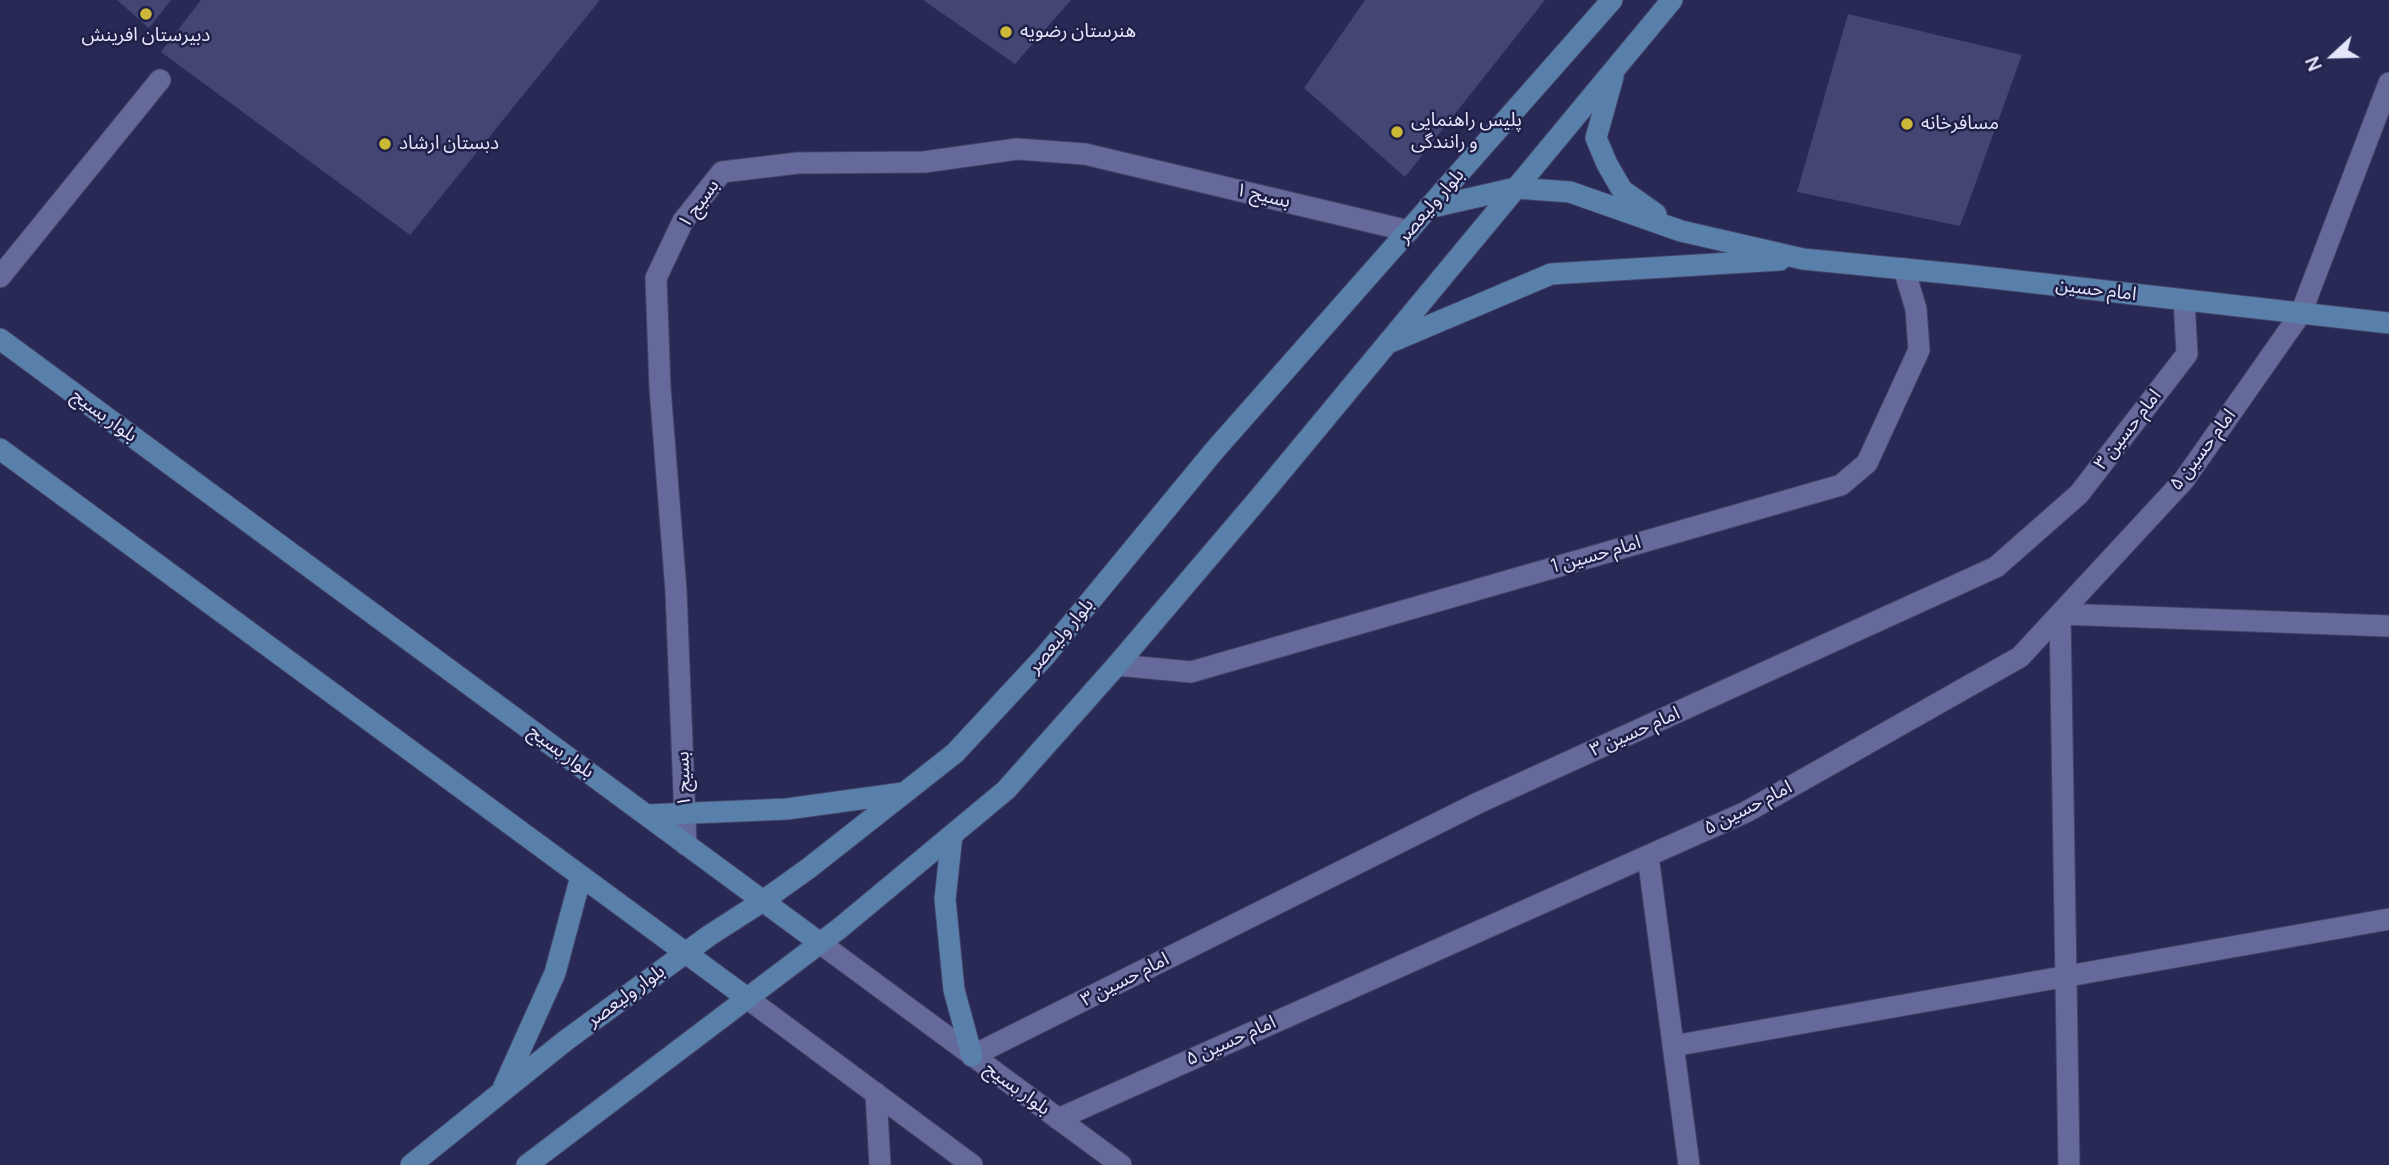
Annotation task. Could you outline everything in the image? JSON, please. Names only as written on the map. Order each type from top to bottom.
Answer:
[{"type":"street","name":"بلوار ولیعصر","points":[[411,1165],[565,1041],[685,953],[763,901],[955,753],[1045,656],[1214,451],[1612,0]]},
{"type":"street","points":[[527,1165],[820,943],[1006,790],[1117,665],[1672,0]]},
{"type":"street","points":[[1615,69],[1596,138],[1622,190],[1681,231]]},
{"type":"street","points":[[0,277],[160,80]]},
{"type":"street","name":"امام حسین ۵","points":[[1058,1119],[1746,812],[2020,657],[2184,480],[2301,313],[2389,83]]},
{"type":"street","name":"بسیج ۱","points":[[687,845],[676,591],[660,388],[656,278],[683,220],[722,172],[798,163],[924,162],[1017,149],[1085,154],[1409,231]]},
{"type":"street","points":[[1428,208],[1516,188],[1570,192],[1681,231],[1803,259]]},
{"type":"street","points":[[1387,343],[1551,274],[1803,259]]},
{"type":"street","name":"امام حسین","points":[[1803,259],[2389,323]]},
{"type":"street","name":"امام حسین 1","points":[[1117,665],[1191,672],[1841,485],[1867,463],[1919,350],[1916,309],[1904,269]]},
{"type":"street","name":"امام حسین ۳","points":[[972,1056],[1478,803],[1996,568],[2079,494],[2187,354],[2184,300]]},
{"type":"street","name":"بلوار بسیج","points":[[0,340],[1121,1165]]},
{"type":"street","points":[[0,449],[972,1165]]},
{"type":"street","points":[[2069,1165],[2060,614],[2389,626]]},
{"type":"street","points":[[646,815],[787,809],[905,792]]},
{"type":"street","points":[[952,835],[945,899],[954,990],[972,1056]]},
{"type":"street","points":[[1648,856],[1689,1165]]},
{"type":"street","points":[[501,1092],[555,974],[581,876]]},
{"type":"street","points":[[1673,1045],[2389,919]]},
{"type":"street","points":[[876,1093],[880,1165]]},
{"type":"building","name":"دبیرستان افرینش","points":[[117,0],[171,0],[149,28]]},
{"type":"building","name":"دبستان ارشاد","points":[[201,0],[600,0],[410,235],[161,52]]},
{"type":"building","name":"هنرستان رضویه","points":[[923,0],[1071,0],[1015,64]]},
{"type":"building","name":"پلیس راهنمایی و رانندگی","points":[[1365,0],[1545,0],[1405,177],[1304,88]]},
{"type":"building","name":"مسافرخانه","points":[[1848,14],[2022,55],[1960,226],[1797,192]]},
{"type":"place","name":"دبیرستان افرینش","points":[[146,14]]},
{"type":"place","name":"هنرستان رضویه","points":[[1006,32]]},
{"type":"place","name":"مسافرخانه","points":[[1907,124]]},
{"type":"place","name":"پلیس راهنمایی و رانندگی","points":[[1397,132]]},
{"type":"place","name":"دبستان ارشاد","points":[[385,144]]}]
